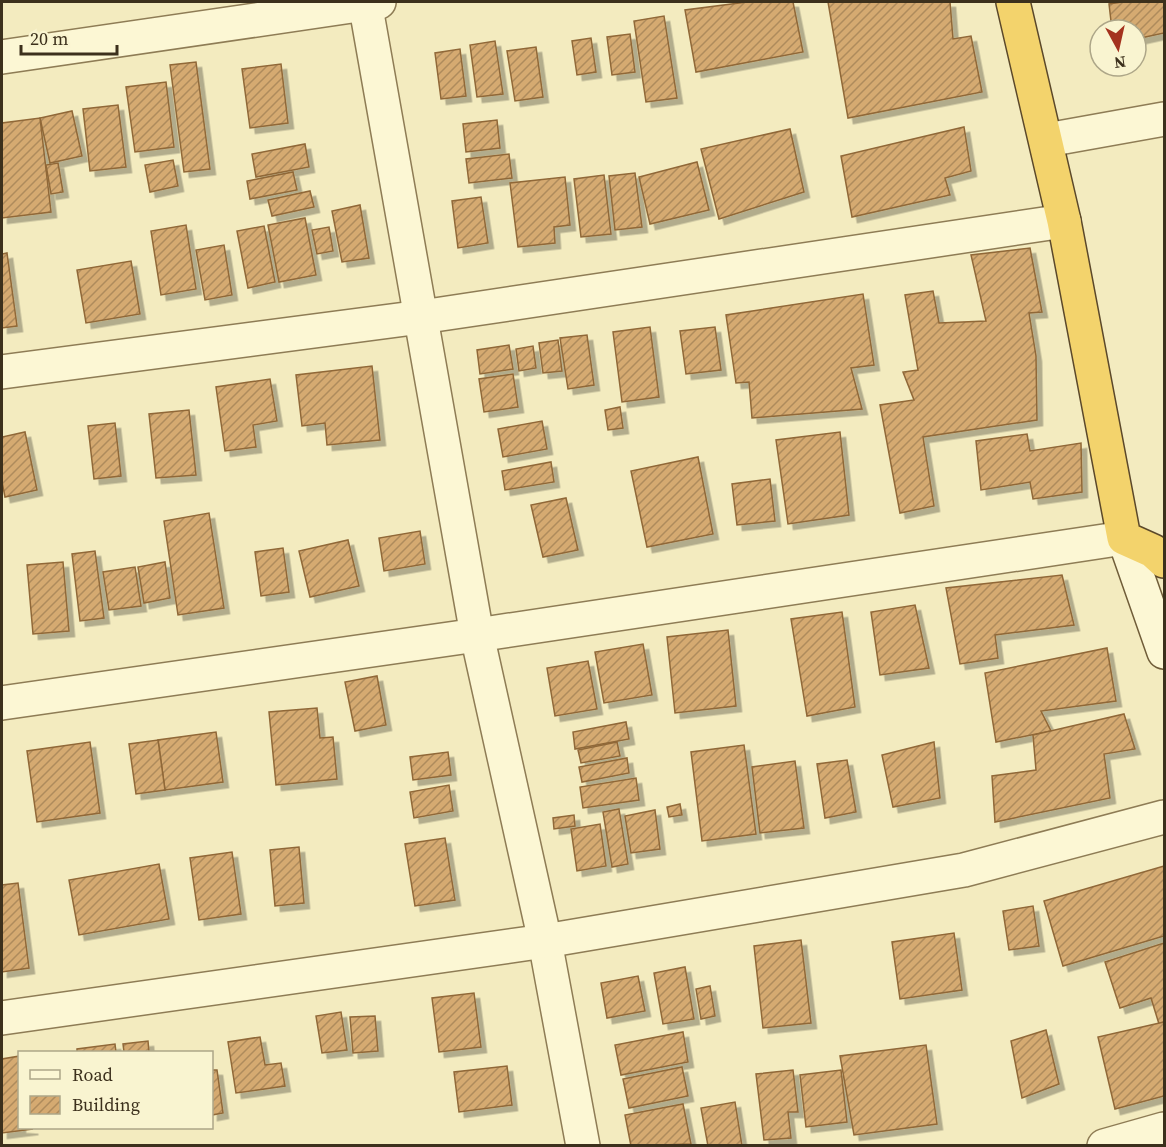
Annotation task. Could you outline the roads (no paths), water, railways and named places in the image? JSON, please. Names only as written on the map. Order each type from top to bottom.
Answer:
[{"type":"highway","points":[[1013,2],[1047,140],[1064,221],[1124,538],[1153,551],[1164,561]]},
{"type":"street","points":[[2,57],[370,2],[421,317],[477,635],[545,941],[583,1146]]},
{"type":"street","points":[[1047,140],[1164,119]]},
{"type":"street","points":[[2,372],[421,317],[1064,221]]},
{"type":"street","points":[[2,703],[477,635],[1124,538],[1164,652]]},
{"type":"street","points":[[2,1018],[545,941],[964,870],[1164,817]]},
{"type":"street","points":[[1104,1146],[1164,1129]]}]
